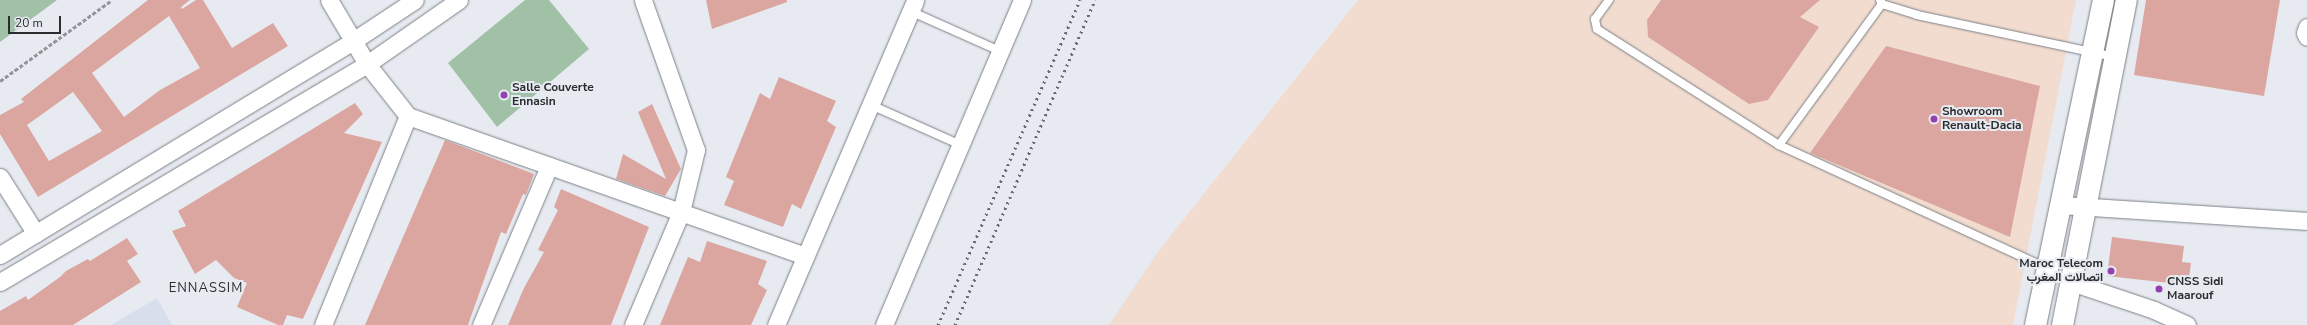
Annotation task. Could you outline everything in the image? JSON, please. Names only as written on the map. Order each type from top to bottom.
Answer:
[{"type":"street","points":[[329,0],[367,64],[408,116],[805,256]]},
{"type":"street","points":[[0,255],[353,42],[414,0]]},
{"type":"street","points":[[0,282],[367,64],[458,0]]},
{"type":"street","points":[[633,325],[681,212],[695,162],[695,142],[643,0]]},
{"type":"street","points":[[884,325],[1022,0]]},
{"type":"street","points":[[2035,325],[2103,0]]},
{"type":"street","points":[[2062,325],[2116,57],[2126,0]]},
{"type":"street","points":[[776,325],[913,6]]},
{"type":"street","points":[[2307,27],[2305,33],[2307,37]]},
{"type":"street","points":[[323,325],[408,116]]},
{"type":"street","points":[[481,325],[549,166]]},
{"type":"street","points":[[0,177],[36,234]]},
{"type":"street","points":[[2061,205],[2086,208],[2307,221]]},
{"type":"street","points":[[2071,282],[2154,310],[2187,325]]},
{"type":"lane","points":[[1609,0],[1595,19],[1597,29],[1779,145],[2048,268]]},
{"type":"lane","points":[[1779,145],[1881,2],[1917,15],[2116,57]]},
{"type":"lane","points":[[913,6],[1000,51]]},
{"type":"lane","points":[[871,105],[961,144]]},
{"type":"path","points":[[0,81],[112,0]]},
{"type":"shaded area","points":[[1358,0],[2076,0],[2013,325],[1109,325],[1160,249]]},
{"type":"shaded area","points":[[157,298],[172,325],[111,325]]},
{"type":"green space","points":[[0,0],[57,0],[0,42]]},
{"type":"green space","name":"Salle Couverte Ennasin","points":[[525,0],[549,0],[589,49],[497,127],[448,63]]},
{"type":"building","points":[[148,0],[190,0],[181,7],[182,9],[196,0],[203,0],[232,48],[273,23],[288,46],[38,197],[0,134],[0,115],[24,102],[21,99]],"holes":[[[169,16],[200,68],[160,90],[124,117],[92,73]],[[73,92],[102,131],[49,161],[27,125]]]},
{"type":"building","points":[[706,0],[787,0],[787,2],[712,29]]},
{"type":"building","points":[[1661,0],[1820,0],[1800,17],[1819,27],[1768,100],[1749,104],[1648,37],[1647,20]]},
{"type":"building","points":[[2146,0],[2280,0],[2264,96],[2134,75]]},
{"type":"building","name":"Showroom Renault-Dacia","points":[[1886,46],[2040,86],[2010,237],[1810,153]]},
{"type":"building","points":[[779,77],[836,101],[827,121],[836,127],[801,209],[792,204],[783,227],[724,205],[734,181],[726,177],[760,93],[770,99]]},
{"type":"building","points":[[355,103],[363,114],[344,133],[382,142],[303,319],[287,315],[283,325],[278,325],[237,307],[247,283],[234,278],[216,260],[195,274],[172,231],[186,226],[178,211]]},
{"type":"building","points":[[652,104],[681,169],[665,196],[616,179],[623,154],[666,179],[638,112]]},
{"type":"building","points":[[445,140],[534,174],[526,195],[523,194],[506,234],[501,232],[468,325],[365,325]]},
{"type":"building","points":[[561,189],[649,227],[611,325],[508,325],[524,288],[544,252],[538,250],[558,210],[554,207]]},
{"type":"building","points":[[2112,237],[2184,246],[2182,262],[2191,263],[2188,285],[2107,276]]},
{"type":"building","points":[[127,238],[138,254],[127,261],[141,282],[73,325],[0,325],[0,311],[26,296],[28,300],[66,271],[88,259],[90,261]]},
{"type":"building","points":[[707,241],[767,261],[758,284],[767,290],[751,325],[660,325],[688,257],[700,262]]},
{"type":"railway","points":[[938,325],[1080,0]]},
{"type":"railway","points":[[955,325],[1095,0]]},
{"type":"place","name":"Salle Couverte Ennasin","points":[[504,95]]},
{"type":"place","name":"Showroom Renault-Dacia","points":[[1934,119]]},
{"type":"place","name":"Maroc Telecom اتصالات المغرب","points":[[2111,271]]},
{"type":"place","name":"CNSS Sidi Maarouf","points":[[2159,289]]},
{"type":"district","name":"ENNASSIM","points":[[206,288]]}]
